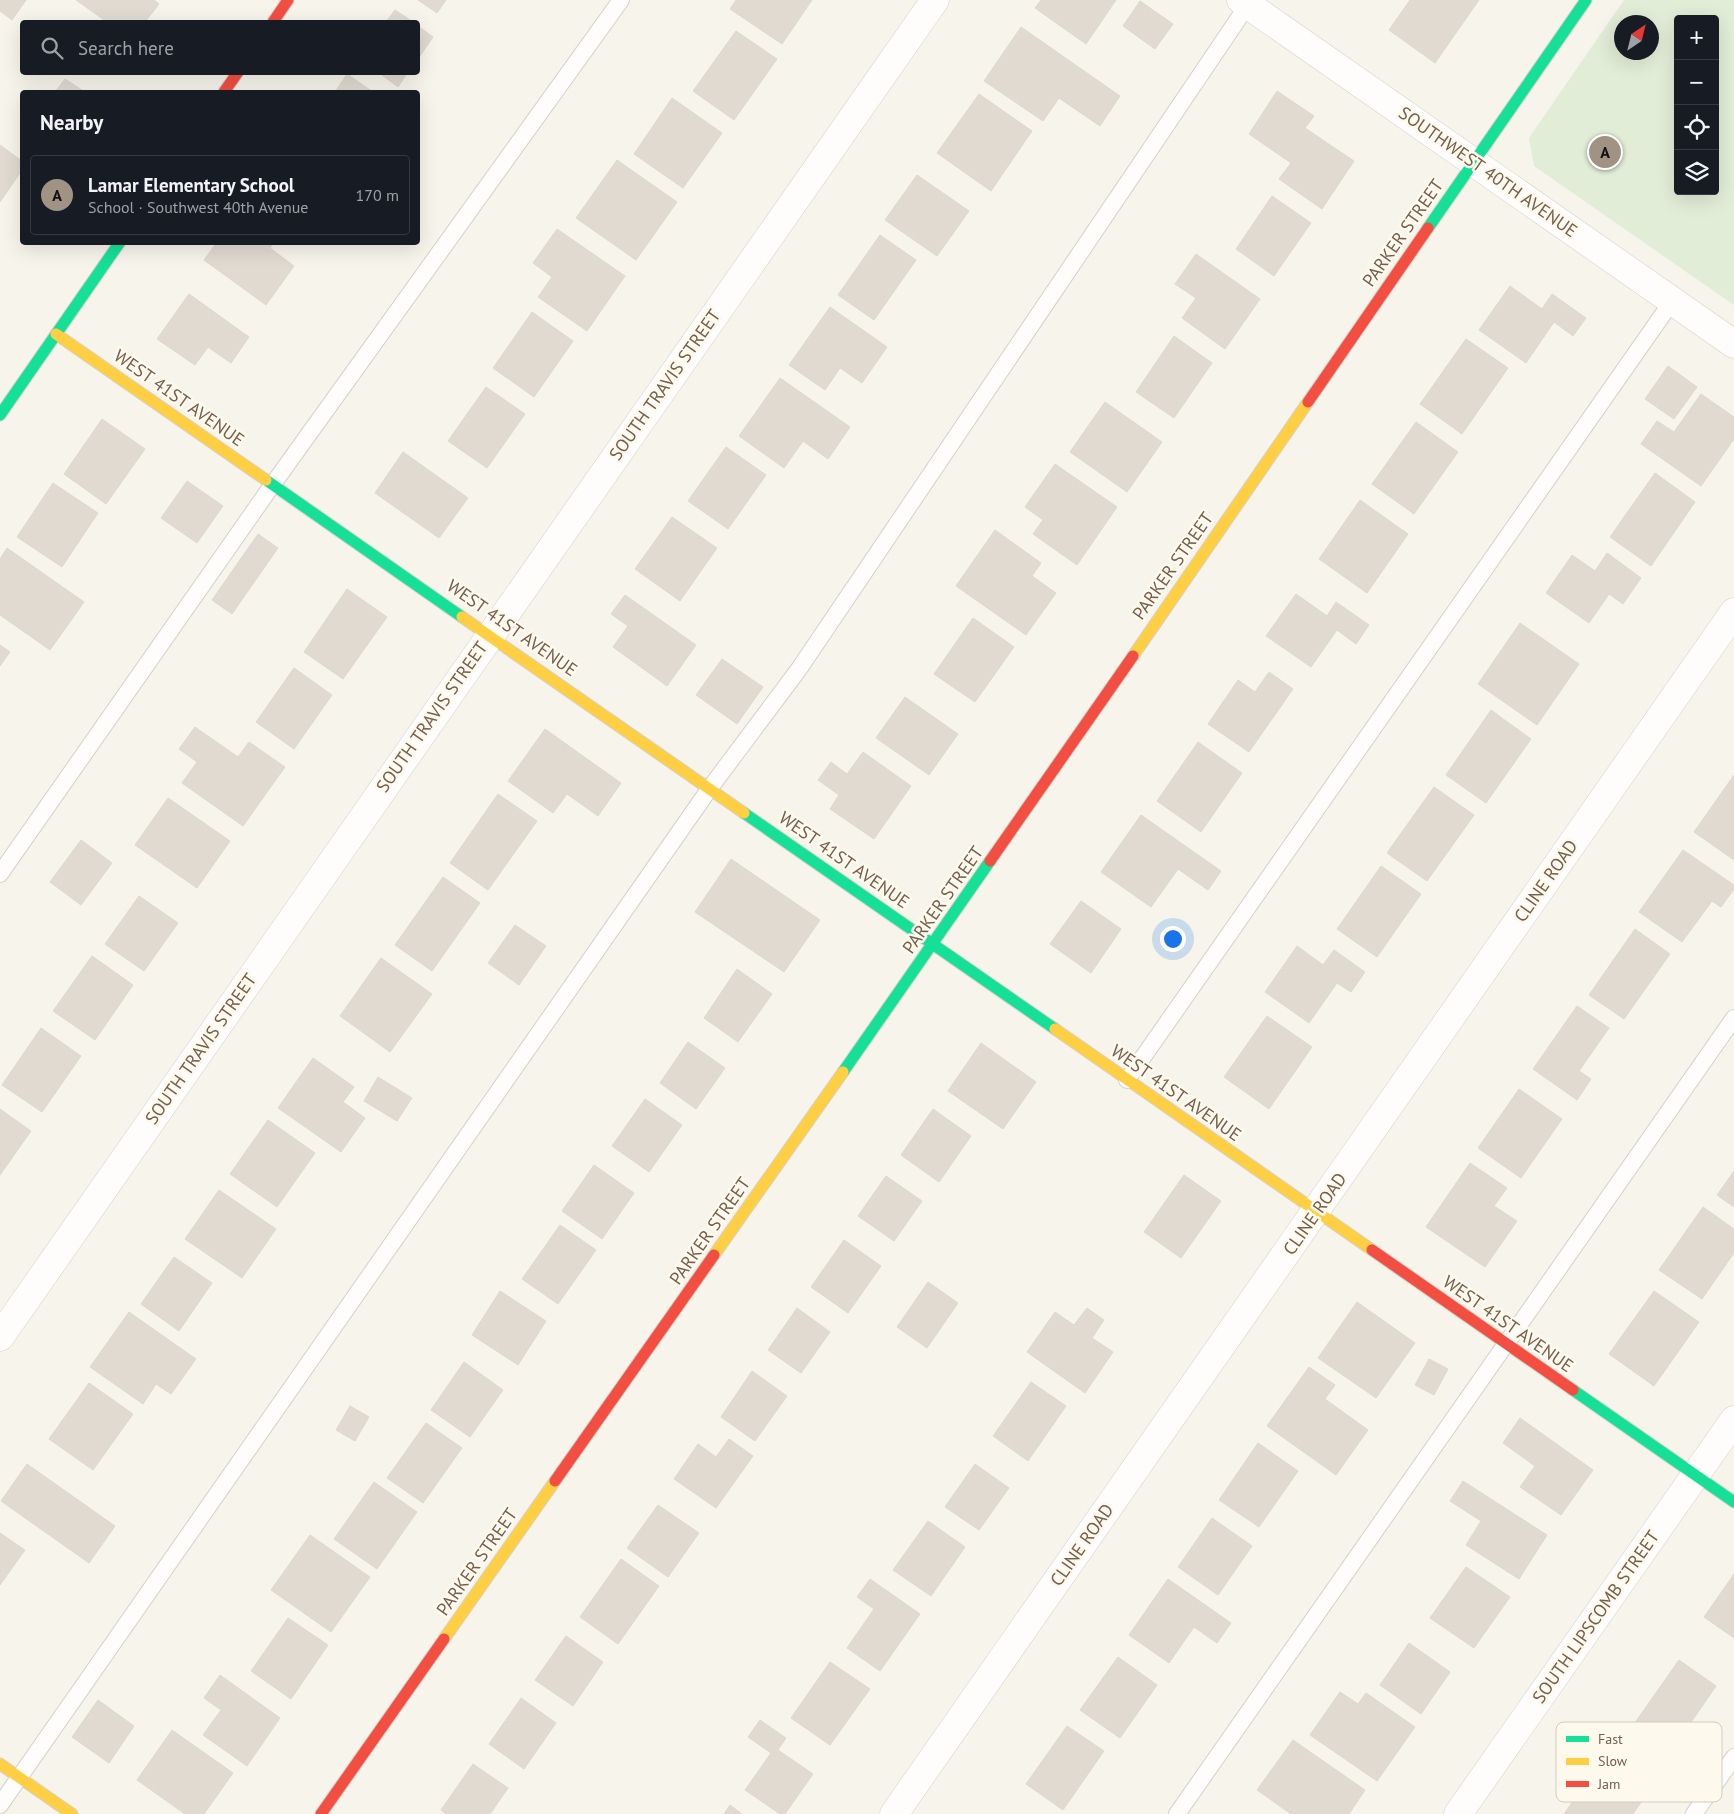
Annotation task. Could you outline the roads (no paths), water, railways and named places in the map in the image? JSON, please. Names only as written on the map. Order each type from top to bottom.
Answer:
[{"type":"street","points":[[273,20],[288,0]]},
{"type":"street","name":"SOUTH TRAVIS STREET","points":[[0,1337],[935,0]]},
{"type":"street","name":"PARKER STREET","points":[[321,1814],[933,944],[1586,0]]},
{"type":"street","name":"SOUTHWEST 40TH AVENUE","points":[[1247,2],[1734,344]]},
{"type":"street","points":[[225,90],[236,75]]},
{"type":"street","points":[[0,414],[118,245]]},
{"type":"street","name":"WEST 41ST AVENUE","points":[[56,334],[490,634],[1734,1502]]},
{"type":"street","name":"CLINE ROAD","points":[[894,1814],[1734,612]]},
{"type":"street","name":"SOUTH LIPSCOMB STREET","points":[[1458,1814],[1734,1420]]},
{"type":"street","points":[[0,1764],[72,1814]]},
{"type":"lane","points":[[0,874],[273,484],[621,0]]},
{"type":"lane","points":[[0,1805],[710,788],[799,669],[1247,2]]},
{"type":"lane","points":[[1127,1080],[1673,300]]},
{"type":"lane","points":[[1177,1814],[1734,1018]]},
{"type":"lane","points":[[1722,1774],[1734,1757]]},
{"type":"lane","points":[[1694,1814],[1702,1802]]},
{"type":"place","name":"Lamar Elementary School","points":[[1605,152]]}]
